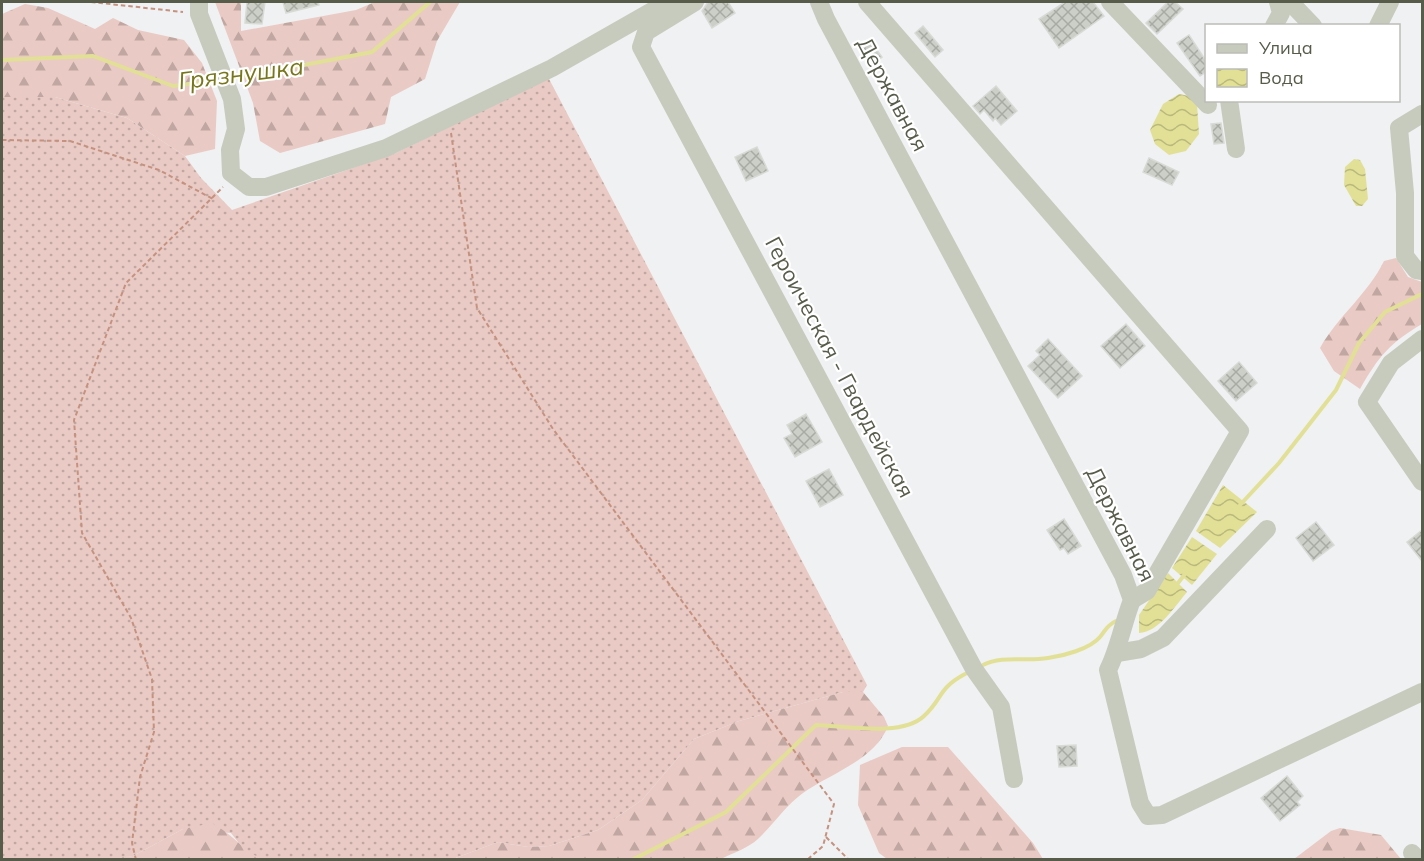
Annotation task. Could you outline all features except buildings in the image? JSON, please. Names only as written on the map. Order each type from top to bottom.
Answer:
[{"type":"street","points":[[199,8],[218,67],[232,99],[236,129],[230,150],[231,173],[249,188],[266,187],[386,148],[552,68],[668,2]]},
{"type":"street","name":"Героическая - Гвардейская","points":[[695,2],[646,32],[641,46],[974,669],[1001,707],[1014,779]]},
{"type":"street","name":"Державная","points":[[819,2],[1123,575],[1132,600],[1117,642],[1117,653],[1108,670],[1140,803],[1148,816],[1162,814],[1422,692]]},
{"type":"street","points":[[867,2],[1240,431],[1147,591],[1132,600]]},
{"type":"street","points":[[1110,2],[1205,102]]},
{"type":"street","points":[[1275,24],[1281,13],[1278,2]]},
{"type":"street","points":[[1290,2],[1311,24]]},
{"type":"street","points":[[1379,24],[1390,2]]},
{"type":"street","points":[[1205,102],[1208,105]]},
{"type":"street","points":[[1229,102],[1236,149]]},
{"type":"street","points":[[1422,114],[1399,128],[1405,193],[1405,256],[1416,270],[1422,271]]},
{"type":"street","points":[[1422,339],[1391,363],[1367,402],[1422,482]]},
{"type":"street","points":[[1117,653],[1141,649],[1163,638],[1267,530]]},
{"type":"path","points":[[91,2],[199,8]]},
{"type":"path","points":[[449,118],[477,308],[553,429],[834,804],[824,846],[807,860]]},
{"type":"path","points":[[2,140],[70,141],[159,170],[213,199]]},
{"type":"path","points":[[136,860],[132,843],[140,777],[154,732],[152,679],[131,618],[82,532],[74,420],[126,283],[225,185]]},
{"type":"path","points":[[826,837],[849,860]]},
{"type":"green space","points":[[215,2],[241,2],[241,31],[356,10],[375,2],[460,2],[437,41],[425,79],[391,97],[385,124],[280,153],[260,141],[253,103]]},
{"type":"green space","points":[[25,4],[48,8],[95,29],[113,18],[138,30],[184,40],[202,63],[217,101],[215,149],[185,156],[127,118],[55,97],[2,97],[2,14]]},
{"type":"green space","points":[[548,77],[867,685],[863,692],[843,692],[739,721],[694,739],[642,800],[598,830],[549,846],[528,847],[498,842],[453,859],[261,859],[245,851],[231,833],[183,829],[133,856],[104,860],[2,860],[2,97],[55,97],[127,118],[185,156],[201,178],[232,210],[396,153]]},
{"type":"green space","points":[[1396,258],[1408,277],[1422,282],[1422,324],[1386,351],[1360,389],[1334,371],[1320,348],[1327,336],[1370,284],[1384,261]]},
{"type":"green space","points":[[843,692],[863,692],[884,717],[888,726],[882,738],[863,757],[797,798],[754,842],[721,859],[453,859],[498,842],[528,847],[549,846],[598,830],[642,800],[694,739],[739,721]]},
{"type":"green space","points":[[902,747],[948,747],[1033,843],[1043,859],[887,859],[879,853],[858,805],[860,765]]},
{"type":"green space","points":[[212,823],[261,859],[104,859],[133,856],[183,829]]},
{"type":"green space","points":[[1340,828],[1381,835],[1401,859],[1294,859],[1331,831]]},
{"type":"water","points":[[1179,94],[1189,96],[1197,104],[1199,134],[1186,151],[1169,155],[1155,144],[1150,130],[1163,104]]},
{"type":"water","points":[[1354,159],[1360,160],[1365,169],[1368,199],[1362,206],[1356,206],[1344,185],[1345,167]]},
{"type":"water","points":[[1223,485],[1257,512],[1220,548],[1196,531]]},
{"type":"water","points":[[1192,537],[1217,554],[1192,585],[1172,568]]},
{"type":"water","points":[[1168,573],[1187,592],[1160,623],[1146,632],[1139,633],[1139,615]]},
{"type":"waterway","name":"Грязнушка","points":[[230,79],[372,52],[430,2]]},
{"type":"waterway","name":"Грязнушка","points":[[2,60],[93,56],[173,86],[220,80]]},
{"type":"waterway","points":[[1240,505],[1279,463],[1336,390],[1359,343],[1385,312],[1422,294]]},
{"type":"waterway","points":[[1178,583],[1185,574]]},
{"type":"waterway","points":[[983,665],[998,660],[1061,656],[1090,645],[1116,621]]},
{"type":"waterway","points":[[632,860],[726,812],[816,725],[873,729],[902,726],[914,722],[930,710],[949,684],[965,674]]}]
